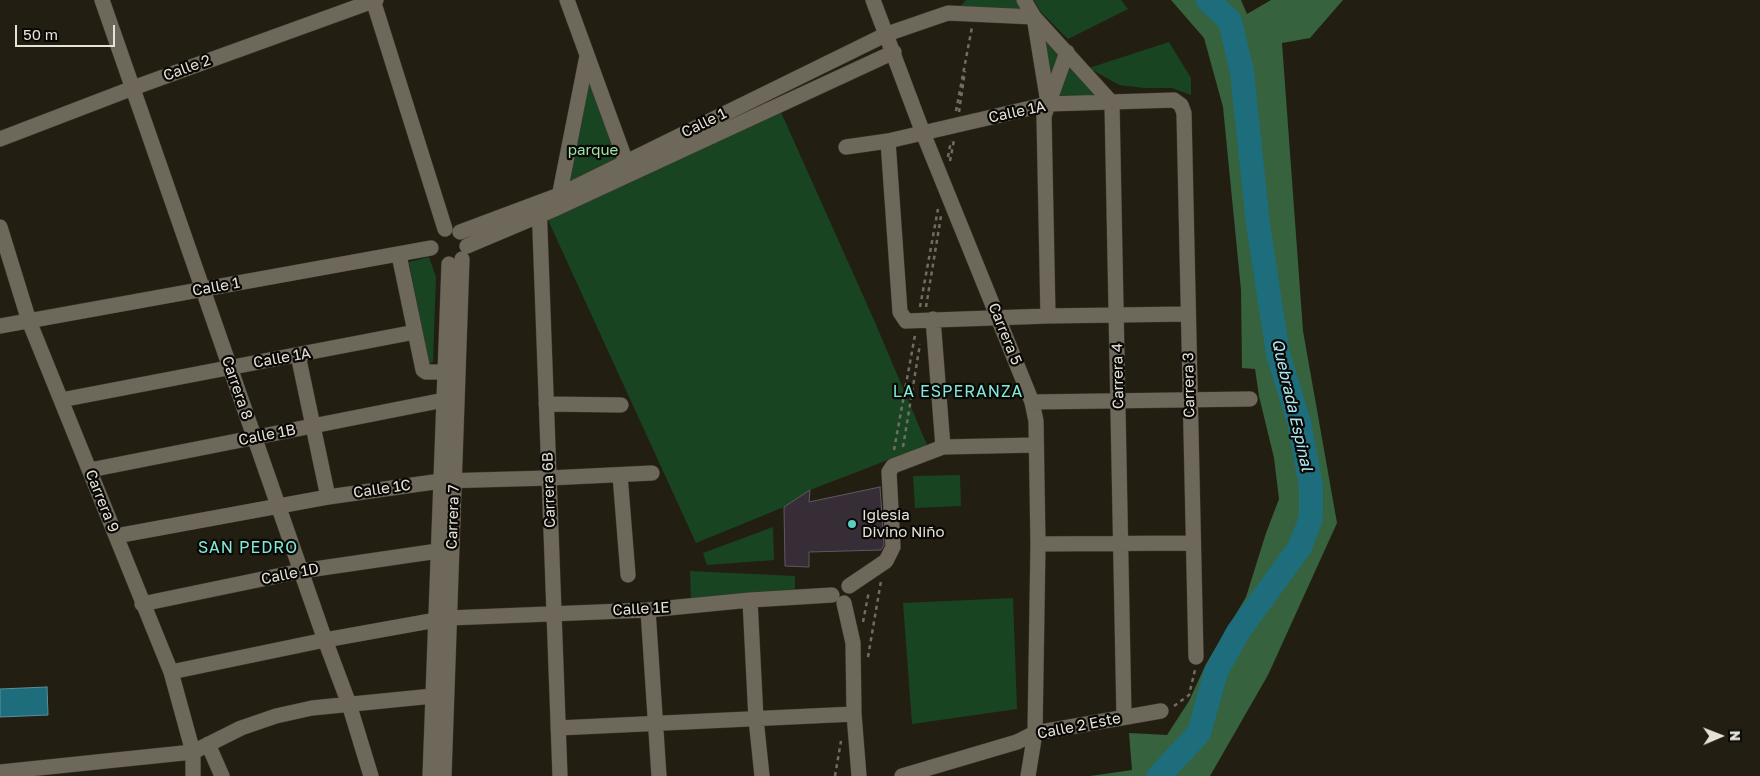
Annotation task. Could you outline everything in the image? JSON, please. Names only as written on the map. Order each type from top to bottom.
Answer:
[{"type":"street","name":"Carrera 8","points":[[102,0],[324,640],[349,704],[371,776]]},
{"type":"street","name":"Calle 2","points":[[0,139],[374,0]]},
{"type":"street","points":[[374,0],[453,231]]},
{"type":"street","points":[[567,0],[628,168]]},
{"type":"street","name":"Carrera 5","points":[[873,0],[923,133],[1032,402],[1036,421],[1038,544],[1035,733],[1028,776]]},
{"type":"street","points":[[948,13],[958,0]]},
{"type":"street","points":[[1024,0],[1034,17],[1112,103]]},
{"type":"street","name":"Calle 1","points":[[459,256],[539,210],[628,168],[887,34],[948,13],[1034,17]]},
{"type":"street","points":[[1034,17],[1048,104]]},
{"type":"street","name":"Calle 1","points":[[628,168],[894,52]]},
{"type":"street","points":[[1048,316],[1044,116],[1067,52]]},
{"type":"street","points":[[558,202],[587,56]]},
{"type":"street","name":"Calle 1A","points":[[846,147],[888,141],[1048,104],[1174,100],[1181,105],[1184,113]]},
{"type":"street","name":"Carrera 4","points":[[1112,103],[1124,718]]},
{"type":"street","name":"Carrera 3","points":[[1184,113],[1196,656]]},
{"type":"street","points":[[888,141],[900,312],[921,317],[999,318],[1188,314]]},
{"type":"street","name":"Calle 1","points":[[453,231],[539,210]]},
{"type":"street","name":"Carrera 6B","points":[[539,210],[560,776]]},
{"type":"street","name":"Carrera 9","points":[[0,227],[30,320],[142,604],[171,672],[194,752],[193,776]]},
{"type":"street","points":[[453,231],[465,239],[459,256],[437,260],[431,248],[432,239],[437,232],[453,231]]},
{"type":"street","name":"Calle 1","points":[[0,326],[431,248]]},
{"type":"street","points":[[399,255],[424,371],[445,372]]},
{"type":"street","name":"Carrera 7","points":[[444,776],[442,619],[438,551],[448,480],[444,400],[445,372],[459,256]]},
{"type":"street","name":"Carrera 7","points":[[430,776],[433,696],[442,619],[459,256]]},
{"type":"street","points":[[921,317],[943,447]]},
{"type":"street","name":"Calle 1A","points":[[61,400],[415,332]]},
{"type":"street","points":[[298,355],[328,497]]},
{"type":"street","points":[[1032,402],[1250,399]]},
{"type":"street","name":"Calle 1B","points":[[90,470],[444,400]]},
{"type":"street","points":[[546,404],[621,404]]},
{"type":"street","points":[[859,776],[854,714],[853,643],[838,599],[851,596],[849,586],[886,560],[893,547],[889,472],[894,459],[943,447],[1036,445]]},
{"type":"street","name":"Calle 1C","points":[[116,536],[328,497],[448,480],[652,473]]},
{"type":"street","points":[[620,475],[628,575]]},
{"type":"street","points":[[1038,544],[1193,543]]},
{"type":"street","name":"Calle 1D","points":[[142,604],[301,571],[438,551]]},
{"type":"street","name":"Calle 1E","points":[[171,672],[324,640],[442,619],[648,610],[750,600],[838,599]]},
{"type":"street","points":[[750,600],[756,719],[762,776]]},
{"type":"street","points":[[648,610],[659,776]]},
{"type":"street","points":[[0,772],[49,772],[194,752],[241,728],[276,716],[312,708],[433,696]]},
{"type":"street","name":"Calle 2 Este","points":[[902,776],[1017,742],[1035,733],[1161,711]]},
{"type":"street","points":[[558,728],[854,714]]},
{"type":"street","points":[[208,744],[222,776]]},
{"type":"path","points":[[956,118],[973,20]]},
{"type":"path","points":[[948,167],[953,138]]},
{"type":"path","points":[[921,317],[941,206],[921,317]]},
{"type":"path","points":[[894,459],[916,334]]},
{"type":"path","points":[[902,452],[920,344]]},
{"type":"path","points":[[868,658],[881,580]]},
{"type":"path","points":[[862,629],[869,589]]},
{"type":"path","points":[[1161,711],[1174,706],[1189,695],[1194,676],[1196,656]]},
{"type":"path","points":[[835,776],[842,737]]},
{"type":"green space","points":[[966,0],[1016,0],[1021,10],[959,8]]},
{"type":"green space","points":[[1034,0],[1121,0],[1128,9],[1068,39],[1041,12]]},
{"type":"green space","points":[[1171,0],[1241,0],[1247,14],[1271,0],[1343,0],[1310,38],[1282,43],[1303,331],[1337,523],[1268,675],[1210,776],[1090,776],[1132,770],[1129,733],[1167,735],[1189,701],[1206,664],[1246,597],[1279,499],[1274,458],[1259,396],[1255,369],[1242,368],[1241,290],[1223,107],[1204,38]]},
{"type":"green space","points":[[1042,35],[1061,54],[1050,85]]},
{"type":"green space","points":[[1169,42],[1191,78],[1191,95],[1172,88],[1144,88],[1119,85],[1089,68]]},
{"type":"green space","points":[[1067,60],[1102,96],[1055,96]]},
{"type":"green space","name":"parque","points":[[588,73],[621,163],[560,190]]},
{"type":"green space","points":[[780,110],[874,320],[927,445],[810,490],[784,507],[696,543],[548,220]]},
{"type":"green space","points":[[429,257],[436,277],[433,362],[429,364],[409,262]]},
{"type":"green space","points":[[960,475],[961,506],[915,508],[913,476]]},
{"type":"green space","points":[[773,527],[774,560],[707,565],[703,553]]},
{"type":"green space","points":[[690,571],[795,576],[795,595],[691,604]]},
{"type":"green space","points":[[1013,598],[1017,709],[912,724],[903,603]]},
{"type":"water","points":[[47,687],[48,715],[0,717],[0,689]]},
{"type":"building","name":"Iglesia Divino Niño","points":[[880,487],[884,545],[881,550],[809,552],[809,567],[785,566],[784,507],[810,490],[809,502]]},
{"type":"waterway","name":"Quebrada Espinal","points":[[1159,776],[1199,733],[1216,672],[1238,632],[1300,547],[1311,518],[1311,486],[1299,422],[1278,354],[1258,224],[1242,72],[1230,21],[1208,0]]},
{"type":"place","name":"Iglesia Divino Niño","points":[[852,524]]},
{"type":"district","name":"LA ESPERANZA","points":[[958,392]]},
{"type":"district","name":"SAN PEDRO","points":[[248,548]]}]
